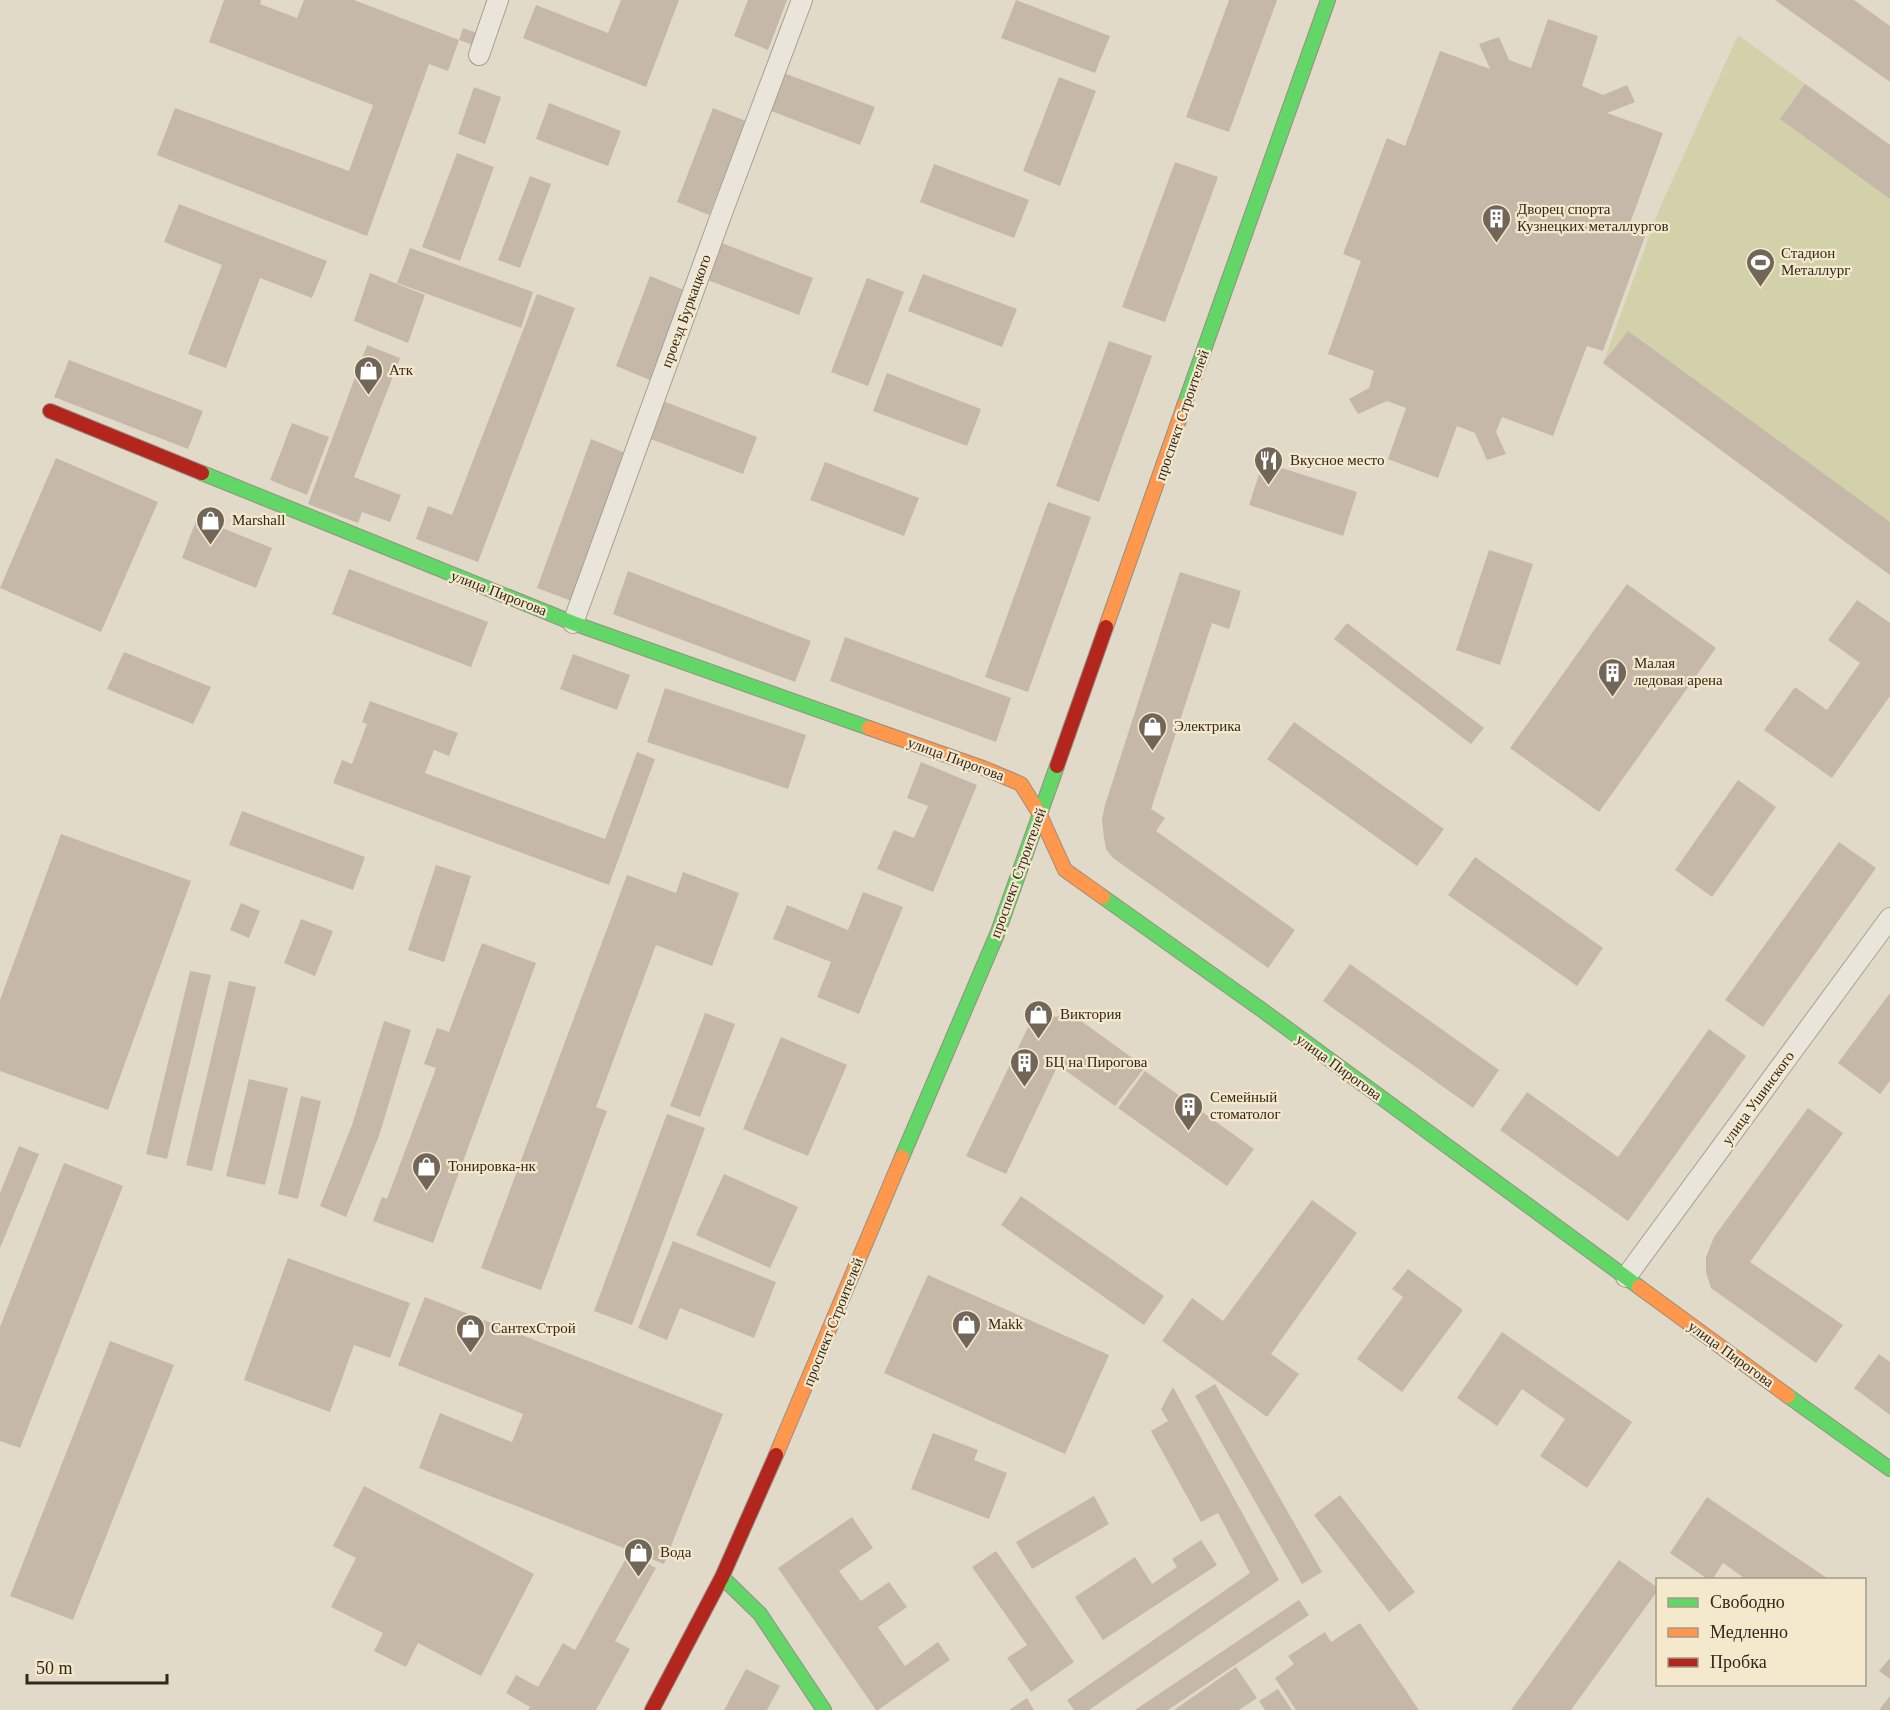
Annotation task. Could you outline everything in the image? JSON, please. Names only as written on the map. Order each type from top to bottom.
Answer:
[{"type":"street","points":[[479,55],[498,0]]},
{"type":"street","name":"проезд Буркацкого","points":[[573,623],[802,0]]},
{"type":"street","name":"проспект Строителей","points":[[652,1710],[722,1577],[794,1415],[998,932],[1269,169],[1325,4]]},
{"type":"street","name":"улица Пирогова","points":[[50,411],[573,623],[983,768],[1021,784],[1039,813],[1065,870],[1198,963],[1890,1469]]},
{"type":"street","name":"улица Ушинского","points":[[1626,1277],[1890,918]]},
{"type":"street","points":[[722,1577],[760,1614],[824,1710]]},
{"type":"green space","name":"Стадион Металлург","points":[[1738,35],[1890,145],[1890,575],[1603,363],[1658,212]]},
{"type":"building","points":[[224,0],[261,0],[260,4],[297,18],[304,0],[354,0],[459,40],[448,71],[429,64],[367,236],[157,155],[175,108],[349,171],[373,105],[209,42]]},
{"type":"building","points":[[621,0],[679,0],[646,87],[523,38],[536,5],[608,33]]},
{"type":"building","points":[[748,0],[787,0],[768,50],[734,36]]},
{"type":"building","points":[[1016,0],[1110,36],[1095,73],[1001,38]]},
{"type":"building","points":[[1229,0],[1277,0],[1229,132],[1186,117]]},
{"type":"building","points":[[1775,0],[1854,0],[1890,26],[1890,82]]},
{"type":"building","name":"Дворец спорта Кузнецких металлургов","points":[[1548,19],[1598,36],[1582,86],[1603,95],[1627,85],[1635,102],[1607,113],[1663,133],[1629,226],[1647,231],[1603,351],[1587,346],[1553,436],[1502,417],[1496,432],[1506,454],[1487,460],[1475,433],[1457,426],[1438,478],[1388,459],[1406,408],[1387,401],[1358,414],[1349,399],[1369,388],[1374,371],[1328,354],[1361,261],[1343,254],[1387,138],[1405,146],[1440,51],[1490,69],[1479,44],[1499,37],[1509,60],[1531,68]]},
{"type":"building","points":[[463,28],[480,34],[476,46],[459,40]]},
{"type":"building","points":[[781,72],[875,107],[860,145],[766,109]]},
{"type":"building","points":[[1059,77],[1096,91],[1060,186],[1023,171]]},
{"type":"building","points":[[1805,84],[1890,145],[1890,199],[1780,119]]},
{"type":"building","points":[[474,87],[501,97],[485,144],[458,134]]},
{"type":"building","points":[[549,103],[621,131],[608,166],[536,139]]},
{"type":"building","points":[[713,108],[746,121],[709,215],[677,202]]},
{"type":"building","points":[[457,153],[494,167],[460,261],[422,247]]},
{"type":"building","points":[[1175,162],[1218,177],[1165,322],[1122,307]]},
{"type":"building","points":[[934,164],[1029,200],[1014,238],[920,202]]},
{"type":"building","points":[[530,176],[551,184],[520,268],[498,260]]},
{"type":"building","points":[[179,204],[327,261],[312,298],[260,278],[226,368],[188,354],[222,265],[164,242]]},
{"type":"building","points":[[719,242],[813,278],[799,315],[705,279]]},
{"type":"building","points":[[410,248],[533,292],[521,328],[397,283]]},
{"type":"building","points":[[370,273],[425,295],[408,343],[354,321]]},
{"type":"building","points":[[923,274],[1017,309],[1002,347],[908,311]]},
{"type":"building","points":[[650,276],[684,290],[650,380],[616,366]]},
{"type":"building","points":[[867,278],[904,292],[868,386],[831,372]]},
{"type":"building","points":[[537,294],[575,308],[478,562],[416,539],[428,506],[452,515]]},
{"type":"building","points":[[1628,331],[1890,522],[1890,575],[1603,363]]},
{"type":"building","points":[[1109,341],[1152,356],[1099,502],[1056,486]]},
{"type":"building","points":[[367,345],[400,358],[354,477],[401,495],[390,522],[362,512],[358,523],[308,504]]},
{"type":"building","points":[[69,360],[203,411],[188,449],[54,397]]},
{"type":"building","points":[[887,373],[981,409],[967,446],[873,411]]},
{"type":"building","points":[[663,401],[757,437],[743,474],[648,438]]},
{"type":"building","points":[[292,423],[329,437],[307,495],[270,480]]},
{"type":"building","points":[[591,439],[628,454],[574,602],[537,588]]},
{"type":"building","points":[[56,458],[158,502],[101,632],[0,588]]},
{"type":"building","points":[[825,462],[919,498],[904,536],[810,500]]},
{"type":"building","points":[[1263,462],[1357,492],[1343,536],[1249,505]]},
{"type":"building","points":[[1048,502],[1091,517],[1028,692],[985,677]]},
{"type":"building","points":[[197,518],[272,548],[256,588],[182,558]]},
{"type":"building","points":[[1489,550],[1533,564],[1500,665],[1456,650]]},
{"type":"building","points":[[349,569],[488,622],[471,667],[332,614]]},
{"type":"building","points":[[628,571],[811,641],[795,682],[613,614]]},
{"type":"building","points":[[1180,572],[1241,591],[1229,629],[1212,623],[1151,809],[1165,818],[1156,831],[1295,930],[1268,968],[1113,858],[1106,849],[1102,820],[1105,805]]},
{"type":"building","name":"Малая ледовая арена","points":[[1627,584],[1716,648],[1599,812],[1510,748]]},
{"type":"building","points":[[1857,600],[1890,623],[1890,696],[1832,778],[1764,730],[1795,687],[1827,710],[1860,663],[1828,640]]},
{"type":"building","points":[[1347,623],[1484,728],[1471,744],[1334,639]]},
{"type":"building","points":[[845,637],[1011,698],[996,742],[830,681]]},
{"type":"building","points":[[124,652],[211,687],[193,724],[107,689]]},
{"type":"building","points":[[573,654],[630,675],[617,710],[560,689]]},
{"type":"building","points":[[665,688],[806,735],[788,789],[647,742]]},
{"type":"building","points":[[370,701],[458,733],[449,756],[434,750],[425,773],[605,839],[637,752],[655,759],[609,885],[333,783],[342,760],[352,764],[367,724],[362,722]]},
{"type":"building","points":[[1294,722],[1444,829],[1417,866],[1267,759]]},
{"type":"building","points":[[921,762],[977,785],[933,892],[877,869],[894,830],[914,838],[928,806],[907,798]]},
{"type":"building","points":[[1738,780],[1776,807],[1712,897],[1675,870]]},
{"type":"building","points":[[242,811],[365,857],[353,890],[229,845]]},
{"type":"building","points":[[61,834],[191,881],[108,1110],[0,1071],[0,1000]]},
{"type":"building","points":[[1839,842],[1876,868],[1763,1027],[1725,1000]]},
{"type":"building","points":[[1475,857],[1603,948],[1577,986],[1448,895]]},
{"type":"building","points":[[436,865],[471,876],[444,962],[408,950]]},
{"type":"building","points":[[683,872],[739,893],[712,966],[656,945],[596,1107],[607,1111],[541,1290],[481,1268],[627,875],[676,893]]},
{"type":"building","points":[[863,892],[903,907],[859,1014],[817,997],[831,962],[773,939],[787,905],[848,930]]},
{"type":"building","points":[[241,903],[260,911],[249,938],[230,930]]},
{"type":"building","points":[[301,919],[333,931],[315,976],[284,963]]},
{"type":"building","points":[[482,943],[536,963],[433,1243],[373,1221],[382,1197],[387,1199],[436,1068],[424,1064],[437,1028],[449,1032]]},
{"type":"building","points":[[1350,964],[1499,1070],[1473,1108],[1323,1001]]},
{"type":"building","points":[[190,971],[211,975],[167,1159],[146,1154]]},
{"type":"building","points":[[229,981],[256,987],[212,1171],[186,1165]]},
{"type":"building","points":[[1890,993],[1890,1081],[1880,1094],[1838,1063]]},
{"type":"building","points":[[705,1013],[735,1024],[700,1117],[670,1106]]},
{"type":"building","name":"БЦ на Пирогова","points":[[1070,1013],[1145,1067],[1115,1106],[1058,1065],[1006,1174],[966,1156],[1030,1023]]},
{"type":"building","points":[[384,1021],[411,1030],[379,1136],[346,1217],[320,1206],[352,1125]]},
{"type":"building","points":[[1709,1029],[1746,1056],[1628,1221],[1500,1130],[1527,1092],[1618,1157]]},
{"type":"building","points":[[781,1037],[847,1065],[808,1156],[743,1129]]},
{"type":"building","name":"Семейный стоматолог","points":[[1145,1071],[1254,1149],[1227,1186],[1118,1108]]},
{"type":"building","points":[[249,1079],[288,1088],[265,1185],[226,1176]]},
{"type":"building","points":[[301,1096],[321,1101],[298,1199],[278,1194]]},
{"type":"building","points":[[1808,1108],[1843,1133],[1750,1262],[1843,1325],[1816,1363],[1711,1288],[1706,1272],[1706,1257],[1714,1237]]},
{"type":"building","points":[[667,1114],[705,1128],[632,1325],[594,1311]]},
{"type":"building","points":[[19,1146],[39,1154],[0,1248],[0,1193]]},
{"type":"building","points":[[64,1163],[123,1186],[20,1448],[0,1441],[0,1327]]},
{"type":"building","points":[[724,1174],[798,1207],[770,1268],[696,1235]]},
{"type":"building","points":[[1021,1196],[1164,1296],[1144,1325],[1001,1225]]},
{"type":"building","points":[[1312,1200],[1357,1233],[1271,1354],[1299,1374],[1267,1417],[1162,1341],[1192,1298],[1223,1321]]},
{"type":"building","points":[[673,1241],[776,1282],[754,1338],[680,1308],[667,1340],[638,1328]]},
{"type":"building","points":[[288,1258],[410,1303],[390,1358],[354,1345],[330,1412],[244,1380]]},
{"type":"building","points":[[1408,1269],[1463,1310],[1402,1392],[1357,1359],[1403,1297],[1392,1289]]},
{"type":"building","points":[[928,1275],[1109,1355],[1065,1454],[884,1373]]},
{"type":"building","points":[[425,1297],[723,1414],[664,1564],[419,1468],[440,1413],[512,1442],[523,1414],[398,1365]]},
{"type":"building","points":[[1502,1332],[1632,1422],[1587,1488],[1540,1456],[1565,1419],[1522,1389],[1497,1426],[1457,1398]]},
{"type":"building","points":[[110,1341],[174,1365],[73,1620],[10,1596]]},
{"type":"building","points":[[1879,1354],[1890,1362],[1890,1415],[1854,1388]]},
{"type":"building","points":[[1215,1384],[1322,1572],[1302,1584],[1195,1396]]},
{"type":"building","points":[[1173,1387],[1279,1580],[1089,1710],[1074,1710],[1067,1700],[1250,1573],[1218,1513],[1201,1522],[1151,1431],[1168,1421],[1161,1409]]},
{"type":"building","points":[[933,1433],[978,1450],[974,1460],[1007,1473],[989,1519],[911,1489]]},
{"type":"building","points":[[364,1486],[534,1574],[481,1676],[418,1643],[406,1667],[374,1651],[383,1633],[331,1607],[356,1558],[333,1546]]},
{"type":"building","points":[[1340,1495],[1415,1592],[1389,1612],[1314,1515]]},
{"type":"building","points":[[1094,1496],[1109,1524],[1032,1569],[1016,1542]]},
{"type":"building","points":[[1707,1497],[1827,1578],[1744,1578],[1723,1563],[1713,1578],[1706,1578],[1670,1553]]},
{"type":"building","points":[[852,1517],[873,1548],[839,1571],[861,1601],[889,1582],[907,1607],[878,1627],[905,1666],[938,1642],[950,1660],[878,1710],[778,1568]]},
{"type":"building","points":[[1201,1540],[1217,1565],[1103,1640],[1075,1597],[1135,1557],[1152,1584],[1177,1567],[1172,1559]]},
{"type":"building","points":[[996,1551],[1074,1662],[1031,1692],[1007,1658],[1027,1645],[972,1567]]},
{"type":"building","points":[[629,1553],[656,1568],[615,1641],[630,1649],[596,1710],[528,1710],[530,1707],[506,1693],[516,1675],[538,1687],[563,1643],[575,1650]]},
{"type":"building","points":[[1619,1560],[1656,1587],[1656,1593],[1571,1710],[1511,1710]]},
{"type":"building","points":[[1299,1600],[1309,1615],[1168,1710],[1135,1710]]},
{"type":"building","points":[[1360,1623],[1419,1710],[1296,1710],[1275,1678],[1294,1664],[1288,1656],[1325,1632],[1331,1642]]},
{"type":"building","points":[[1890,1658],[1890,1679],[1879,1671]]},
{"type":"building","points":[[1236,1667],[1257,1698],[1239,1710],[1174,1710]]},
{"type":"building","points":[[746,1669],[780,1686],[767,1710],[724,1710]]},
{"type":"building","points":[[1278,1689],[1292,1710],[1265,1710],[1259,1701]]},
{"type":"building","points":[[1890,1696],[1890,1710],[1879,1710]]},
{"type":"building","points":[[1027,1698],[1034,1710],[1009,1710]]},
{"type":"traffic: fast","points":[[1184,406],[1328,0]]},
{"type":"traffic: fast","points":[[202,473],[573,623],[869,728]]},
{"type":"traffic: fast","points":[[902,1157],[998,932],[1057,766]]},
{"type":"traffic: fast","points":[[1103,897],[1262,1010],[1639,1287]]},
{"type":"traffic: fast","points":[[1788,1396],[1890,1469]]},
{"type":"traffic: fast","points":[[722,1577],[760,1614],[824,1710]]},
{"type":"traffic: slow","points":[[1106,627],[1184,406]]},
{"type":"traffic: slow","points":[[869,728],[983,768],[1021,784],[1039,813],[1065,870],[1103,897]]},
{"type":"traffic: slow","points":[[776,1455],[902,1157]]},
{"type":"traffic: slow","points":[[1639,1287],[1788,1396]]},
{"type":"traffic: jam","points":[[50,411],[202,473]]},
{"type":"traffic: jam","points":[[1057,766],[1106,627]]},
{"type":"traffic: jam","points":[[652,1710],[722,1577],[776,1455]]},
{"type":"place","name":"Дворец спорта Кузнецких металлургов","points":[[1496,244]]},
{"type":"place","name":"Стадион Металлург","points":[[1760,288]]},
{"type":"place","name":"Атк","points":[[368,396]]},
{"type":"place","name":"Вкусное место","points":[[1269,486]]},
{"type":"place","name":"Marshall","points":[[211,546]]},
{"type":"place","name":"Малая ледовая арена","points":[[1613,698]]},
{"type":"place","name":"Электрика","points":[[1153,752]]},
{"type":"place","name":"Виктория","points":[[1039,1040]]},
{"type":"place","name":"БЦ на Пирогова","points":[[1024,1088]]},
{"type":"place","name":"Семейный стоматолог","points":[[1189,1132]]},
{"type":"place","name":"Тонировка-нк","points":[[427,1192]]},
{"type":"place","name":"Makk","points":[[967,1350]]},
{"type":"place","name":"СантехСтрой","points":[[470,1354]]},
{"type":"place","name":"Вода","points":[[639,1578]]}]
